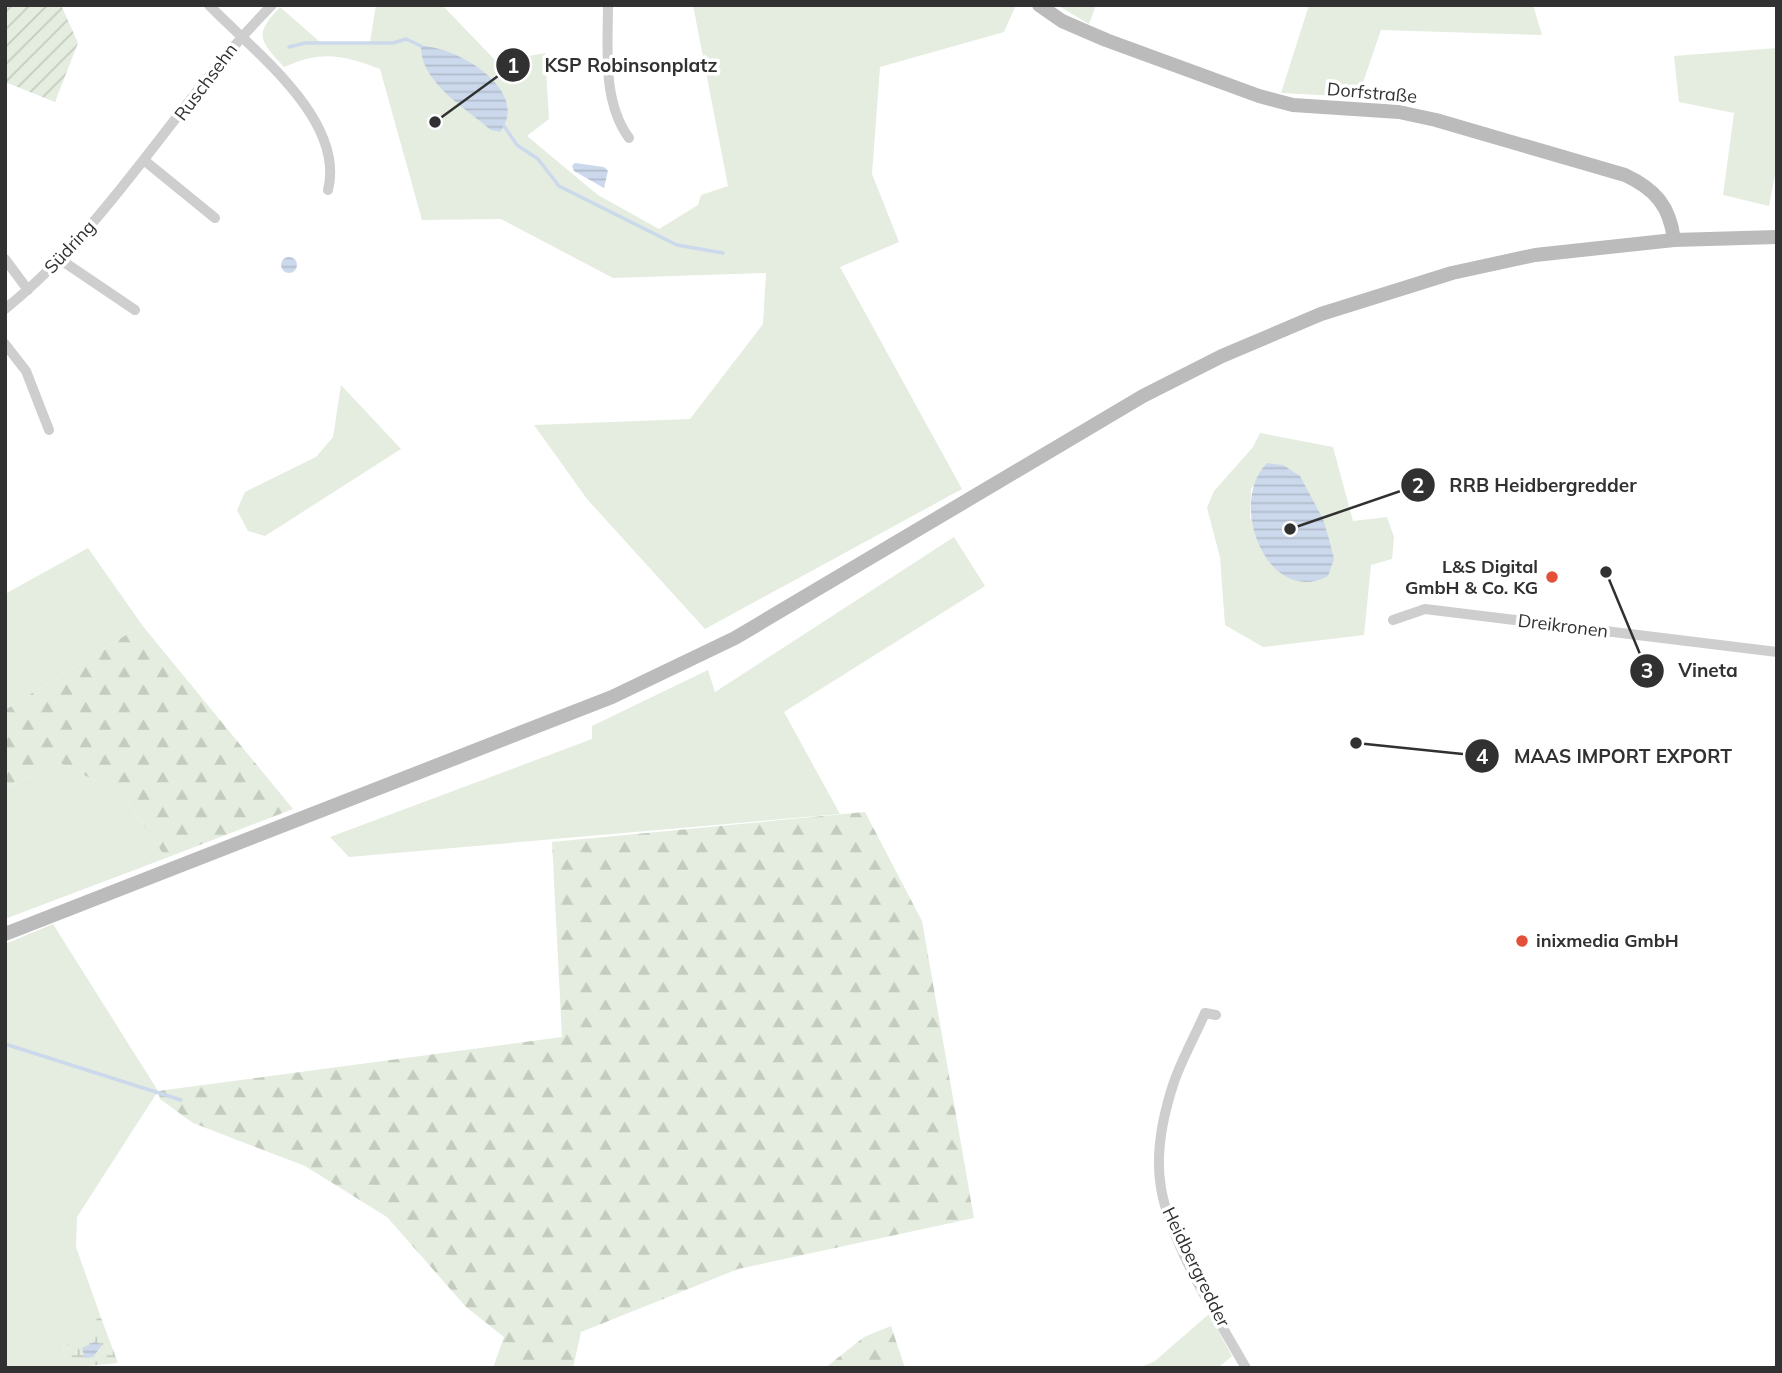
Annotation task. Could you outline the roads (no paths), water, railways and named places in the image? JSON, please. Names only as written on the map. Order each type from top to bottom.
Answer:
[{"type":"main road","name":"Dorfstraße","points":[[1039,5],[1062,21],[1105,40],[1259,96],[1293,105],[1399,112],[1436,120],[1625,175],[1647,185],[1667,208],[1674,240]]},
{"type":"main road","points":[[5,934],[612,697],[735,638],[1143,396],[1222,356],[1321,314],[1452,274],[1535,255],[1674,240],[1777,237]]},
{"type":"street","points":[[208,5],[269,62],[298,97],[321,134],[329,157],[331,177],[328,190]]},
{"type":"street","name":"Ruschsehn","points":[[110,203],[241,37],[272,5]]},
{"type":"street","points":[[608,5],[612,104],[618,123],[629,138]]},
{"type":"street","points":[[145,161],[215,218]]},
{"type":"street","name":"Südring","points":[[5,309],[61,260],[110,203]]},
{"type":"street","name":"Südring","points":[[5,258],[28,290]]},
{"type":"street","points":[[61,260],[135,310]]},
{"type":"street","points":[[5,344],[26,371],[49,430]]},
{"type":"street","name":"Dreikronen","points":[[1393,620],[1425,609],[1777,652]]},
{"type":"street","name":"Heidbergredder","points":[[1216,1015],[1205,1013],[1174,1082],[1160,1149],[1161,1186],[1167,1216],[1246,1368]]},
{"type":"water","points":[[421,46],[436,48],[470,62],[498,86],[506,101],[507,116],[500,132],[491,130],[436,83],[423,59]]},
{"type":"water","points":[[575,163],[604,167],[608,171],[604,188],[574,171],[572,166]]},
{"type":"water","points":[[289,257],[295,259],[295,271],[289,273],[283,271],[281,265],[283,259]]},
{"type":"water","points":[[1267,463],[1283,465],[1300,476],[1323,519],[1329,539],[1334,559],[1328,576],[1307,582],[1288,578],[1272,565],[1260,547],[1253,525],[1251,502],[1255,481]]},
{"type":"water","points":[[95,1342],[102,1345],[93,1357],[85,1358],[82,1348]]},
{"type":"waterway","points":[[289,47],[305,43],[393,43],[406,39],[421,46]]},
{"type":"waterway","points":[[504,126],[517,145],[538,159],[559,186],[677,245],[723,253]]},
{"type":"waterway","points":[[5,1044],[181,1100]]},
{"type":"place","name":"KSP Robinsonplatz","points":[[435,122]]},
{"type":"place","name":"RRB Heidbergredder","points":[[1290,529]]},
{"type":"place","name":"Vineta","points":[[1606,572]]},
{"type":"place","name":"L&S Digital GmbH & Co. KG","points":[[1552,577]]},
{"type":"place","name":"MAAS IMPORT EXPORT","points":[[1356,743]]},
{"type":"place","name":"inixmedia GmbH","points":[[1522,941]]}]
